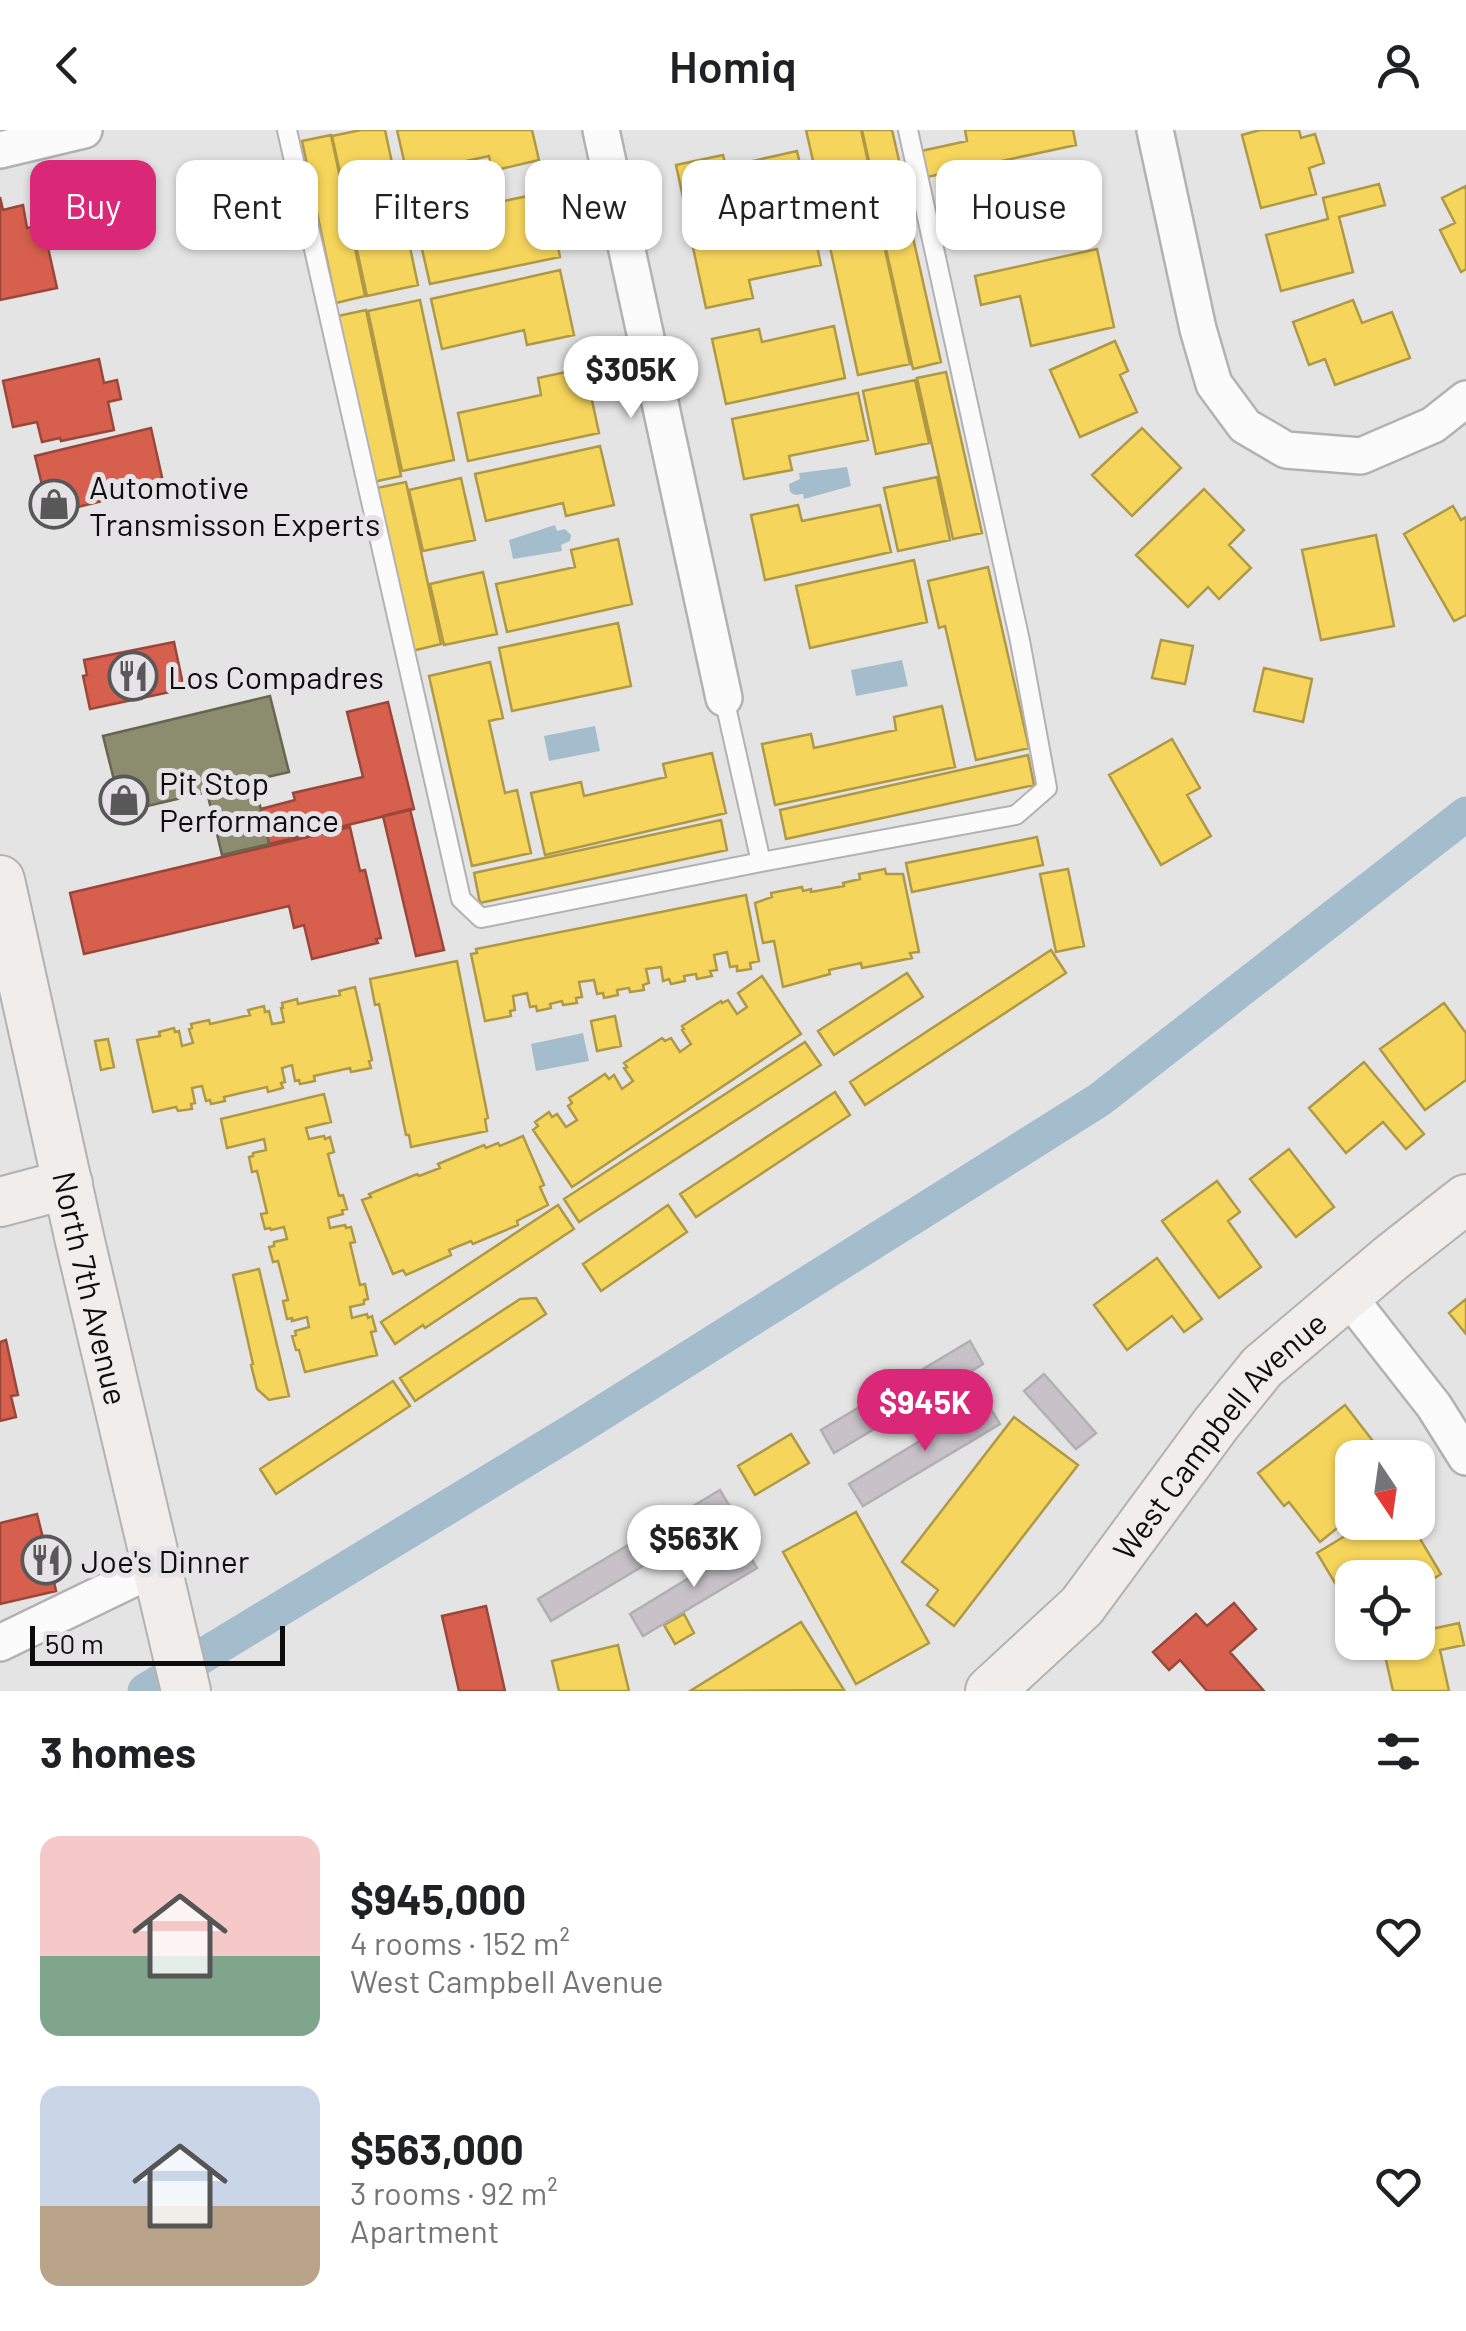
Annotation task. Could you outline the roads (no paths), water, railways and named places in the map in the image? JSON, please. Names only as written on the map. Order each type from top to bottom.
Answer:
[{"type":"main road","name":"North 7th Avenue","points":[[0,880],[186,1691]]},
{"type":"main road","points":[[0,1202],[68,1184]]},
{"type":"main road","name":"West Campbell Avenue","points":[[990,1691],[1082,1606],[1262,1367],[1466,1200]]},
{"type":"street","points":[[0,150],[84,130]]},
{"type":"street","points":[[601,130],[724,698]]},
{"type":"street","points":[[1155,130],[1198,329],[1214,384],[1245,426],[1286,450],[1361,456],[1433,424],[1466,398]]},
{"type":"street","points":[[1347,1295],[1434,1406],[1466,1456]]},
{"type":"street","points":[[0,1643],[157,1566]]},
{"type":"lane","points":[[287,130],[460,899],[480,918],[1016,815],[1048,788],[1020,641],[908,130]]},
{"type":"lane","points":[[724,698],[761,862]]},
{"type":"water","points":[[847,467],[851,486],[804,499],[803,494],[790,492],[789,484],[800,479],[799,473]]},
{"type":"water","points":[[555,525],[557,531],[565,529],[571,535],[570,541],[561,545],[562,551],[513,559],[509,540]]},
{"type":"water","points":[[902,660],[908,686],[856,696],[851,670]]},
{"type":"water","points":[[595,726],[600,751],[549,761],[544,736]]},
{"type":"water","points":[[583,1033],[589,1061],[536,1071],[531,1044]]},
{"type":"waterway","points":[[145,1691],[576,1429],[1099,1100],[1466,814]]},
{"type":"place","name":"Automotive Transmisson Experts","points":[[54,504]]},
{"type":"place","name":"Los Compadres","points":[[133,676]]},
{"type":"place","name":"Pit Stop Performance","points":[[124,800]]},
{"type":"place","name":"Joe's Dinner","points":[[46,1560]]}]
